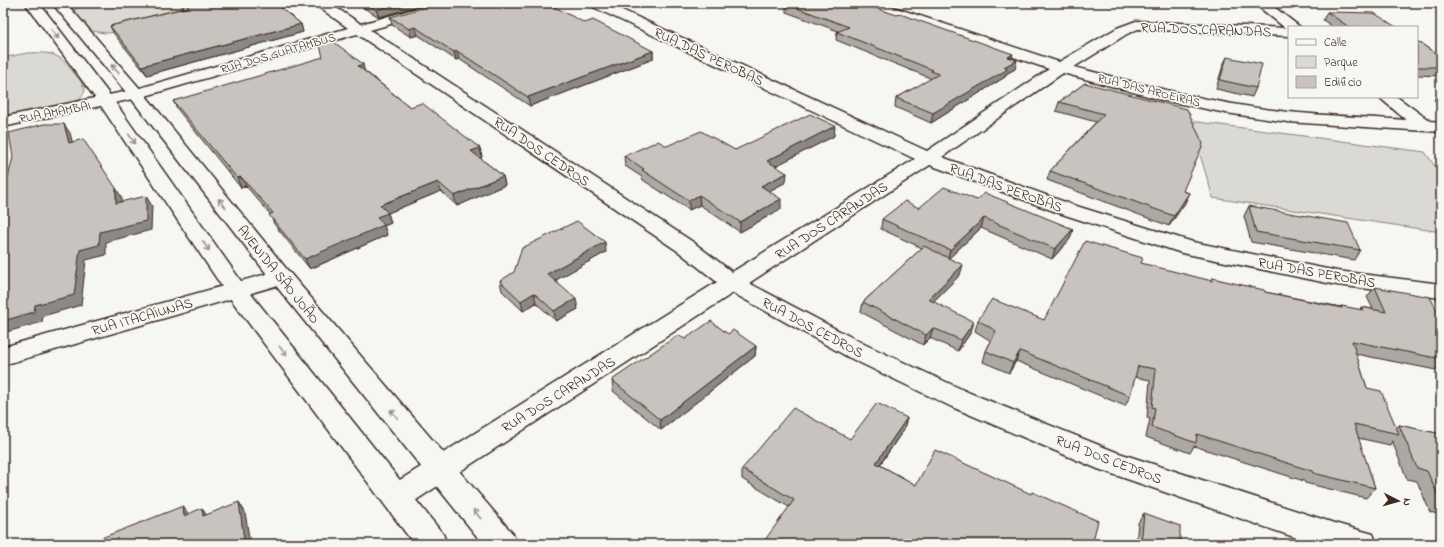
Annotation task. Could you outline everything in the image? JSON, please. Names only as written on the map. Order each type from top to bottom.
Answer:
[{"type":"street","points":[[32,3],[106,101],[235,289],[432,544]]},
{"type":"street","name":"AVENIDA SÃO JOÃO","points":[[59,3],[136,94],[281,278],[502,544]]},
{"type":"street","name":"RUA DOS CEDROS","points":[[320,3],[686,247],[732,284],[857,351],[961,400],[1108,461],[1334,537],[1362,544]]},
{"type":"street","name":"RUA DOS GUATAMBUS","points":[[106,101],[136,94],[449,3]]},
{"type":"street","name":"RUA DAS PEROBAS","points":[[596,3],[928,158],[1066,209],[1189,248],[1337,278],[1441,291]]},
{"type":"street","name":"RUA DAS AROEIRAS","points":[[868,3],[1061,68],[1162,96],[1226,108],[1288,117],[1434,127]]},
{"type":"street","points":[[1260,3],[1291,26]]},
{"type":"street","name":"RUA DOS CARANDAS","points":[[397,497],[732,284],[928,158],[1061,68],[1122,31],[1136,26],[1149,25],[1288,32]]},
{"type":"street","points":[[1389,98],[1434,127],[1441,137]]},
{"type":"street","name":"RUA AMAMBAI","points":[[3,122],[106,101]]},
{"type":"street","points":[[162,183],[195,170]]},
{"type":"street","name":"RUA ITACAÍUNAS","points":[[3,356],[235,289],[281,278]]},
{"type":"green space","points":[[86,3],[189,3],[185,9],[122,32],[105,33],[85,30],[70,12]]},
{"type":"green space","points":[[27,53],[54,55],[64,61],[83,85],[85,91],[80,99],[72,105],[63,108],[31,113],[3,115],[3,58]]},
{"type":"green space","points":[[1190,121],[1425,152],[1441,175],[1441,232],[1213,198]]},
{"type":"building","points":[[184,3],[275,3],[301,24],[142,66],[110,26],[189,7]]},
{"type":"building","points":[[366,3],[400,3],[376,10]]},
{"type":"building","points":[[441,3],[547,3],[585,23],[593,20],[653,51],[528,97],[457,51],[454,52],[415,27],[409,29],[390,17]]},
{"type":"building","points":[[860,3],[897,15],[900,14],[1013,54],[1008,57],[1017,60],[1004,67],[1008,69],[933,113],[896,98],[939,74],[931,71],[933,70],[837,32],[849,27],[786,4]]},
{"type":"building","points":[[1327,12],[1374,13],[1394,26],[1348,26]]},
{"type":"building","points":[[326,36],[363,64],[358,66],[410,107],[422,103],[480,148],[471,151],[503,176],[454,196],[438,182],[380,205],[388,213],[377,217],[384,225],[305,259],[269,215],[273,213],[241,177],[237,178],[173,101],[323,57],[318,38]]},
{"type":"building","points":[[1418,42],[1441,57],[1441,67],[1418,67]]},
{"type":"building","points":[[1227,57],[1262,64],[1256,88],[1220,80]]},
{"type":"building","points":[[1085,83],[1187,109],[1203,144],[1183,191],[1189,193],[1174,216],[1050,171],[1104,114],[1059,102]]},
{"type":"building","points":[[810,114],[835,126],[767,161],[787,173],[761,186],[781,199],[740,222],[699,195],[689,201],[642,170],[644,169],[624,156],[658,141],[667,146],[701,131],[735,150]]},
{"type":"building","points":[[44,124],[64,124],[69,143],[83,139],[116,188],[116,203],[146,196],[146,221],[100,232],[99,245],[80,250],[74,295],[35,305],[34,312],[3,321],[3,198],[13,157],[9,133]]},
{"type":"building","points":[[944,187],[977,200],[985,193],[1073,229],[1055,249],[984,218],[950,250],[882,219],[905,201],[919,208]]},
{"type":"building","points":[[1249,206],[1348,223],[1360,250],[1256,232]]},
{"type":"building","points":[[577,221],[605,242],[547,274],[576,299],[554,311],[534,293],[521,301],[500,281],[514,272],[522,248]]},
{"type":"building","points":[[1085,241],[1143,258],[1141,263],[1212,281],[1212,278],[1264,290],[1265,292],[1342,308],[1341,306],[1363,310],[1361,307],[1386,312],[1375,287],[1430,297],[1441,319],[1441,359],[1352,341],[1367,388],[1381,391],[1399,434],[1354,424],[1375,488],[1313,473],[1312,471],[1197,434],[1196,443],[1152,427],[1155,408],[1152,407],[1156,369],[1138,366],[1130,396],[1020,351],[1013,363],[986,351],[996,331],[978,320],[992,299],[1044,320]]},
{"type":"building","points":[[924,246],[963,265],[928,299],[974,322],[961,340],[933,328],[926,335],[863,302]]},
{"type":"building","points":[[711,321],[728,334],[733,330],[756,346],[660,420],[612,380],[678,335],[685,339]]},
{"type":"building","points":[[877,403],[907,418],[876,463],[916,485],[935,450],[1031,494],[1032,492],[1098,521],[1092,544],[762,544],[794,500],[742,469],[793,408],[850,439]]},
{"type":"building","points":[[1399,425],[1441,434],[1441,502],[1427,471],[1417,468]]},
{"type":"building","points":[[239,502],[244,539],[231,544],[86,544],[183,506],[184,516],[202,508],[203,516]]},
{"type":"building","points":[[1144,513],[1180,526],[1180,544],[1141,544]]}]
